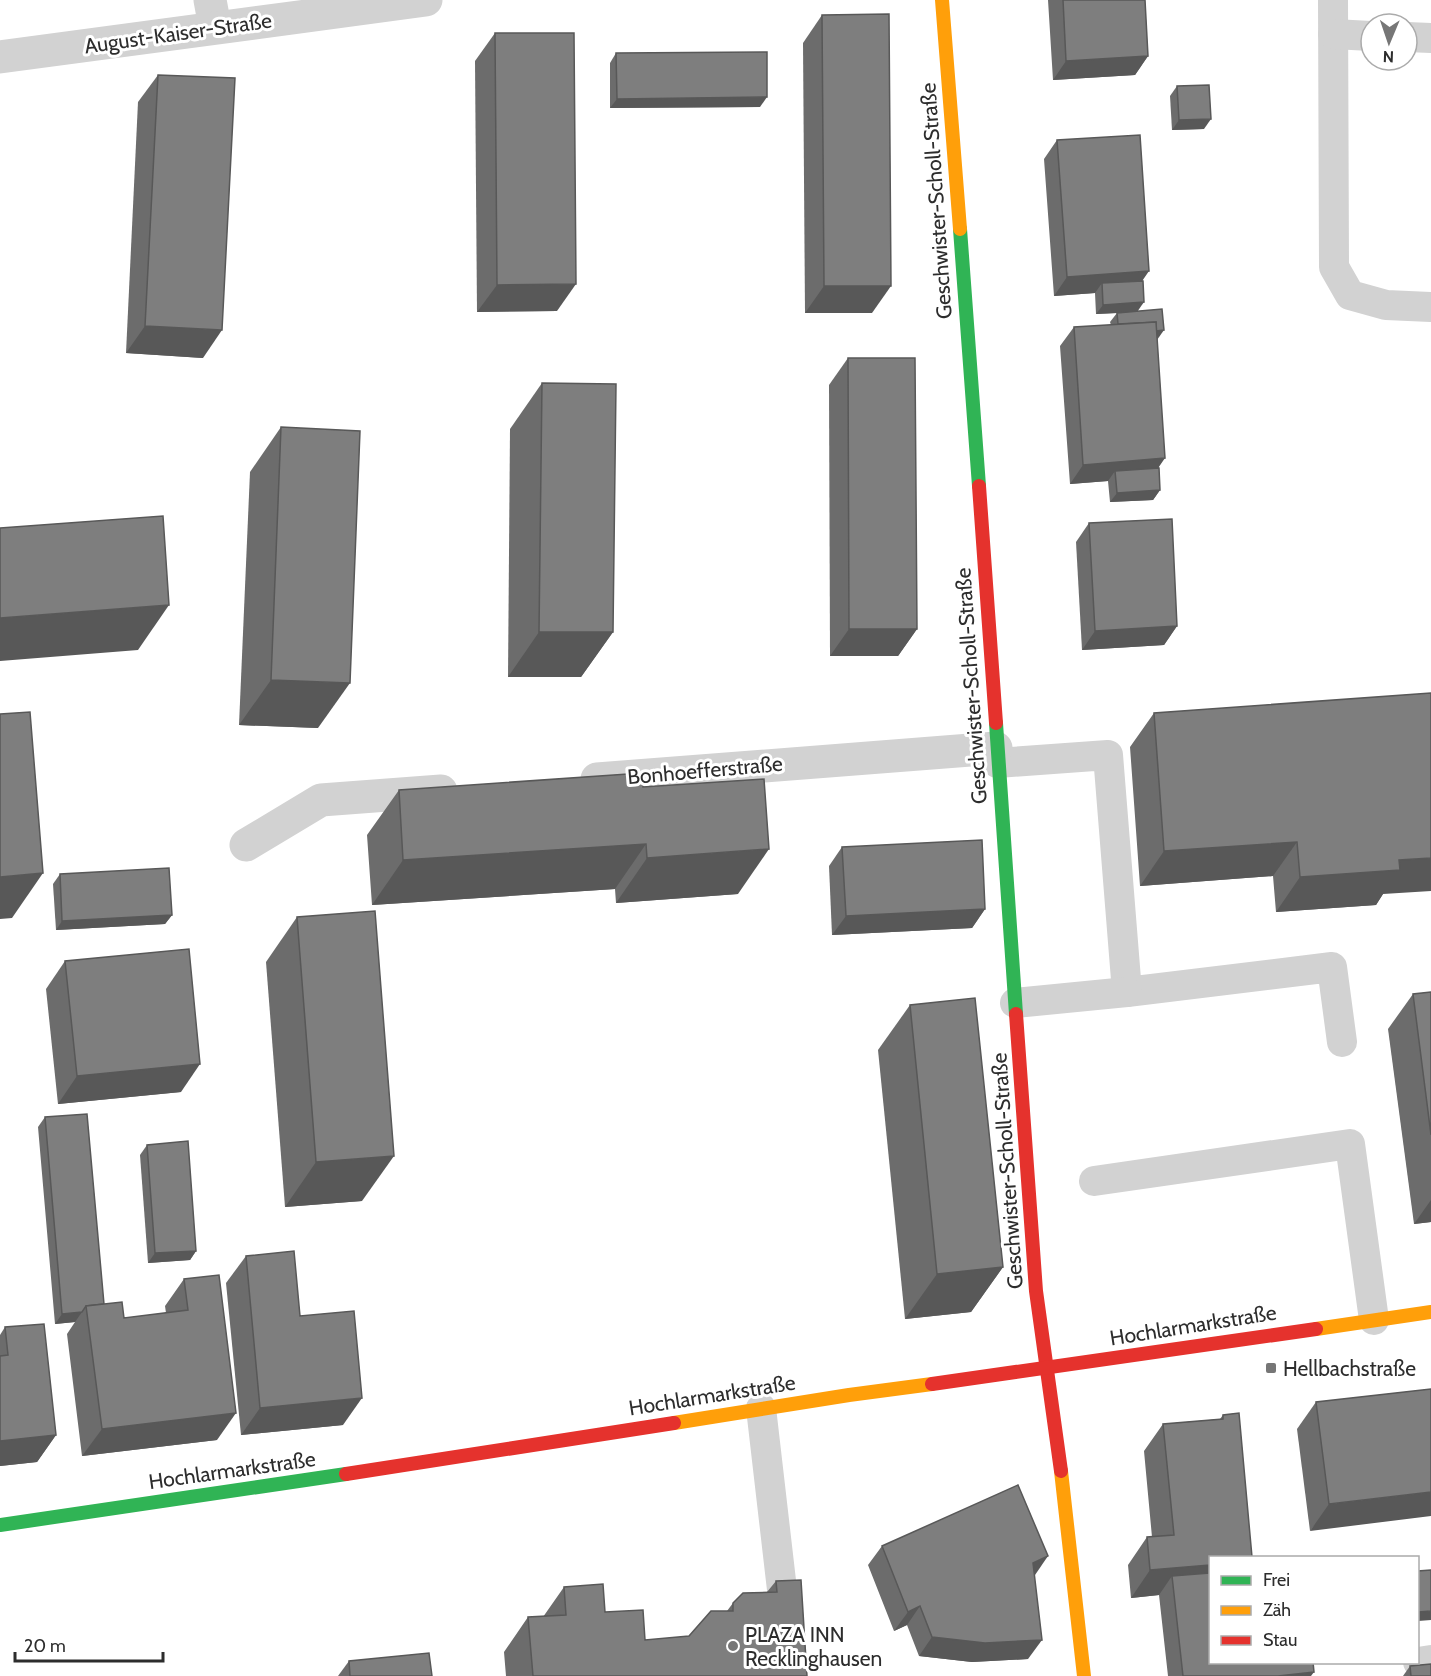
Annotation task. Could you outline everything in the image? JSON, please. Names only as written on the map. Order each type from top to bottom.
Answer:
[{"type":"street","name":"August-Kaiser-Straße","points":[[0,57],[213,14],[426,0]]},
{"type":"street","name":"Geschwister-Scholl-Straße","points":[[942,0],[952,110],[1036,1291],[1047,1369]]},
{"type":"street","name":"Bonhoefferstraße","points":[[566,781],[997,755]]},
{"type":"street","points":[[246,844],[321,800],[475,788]]},
{"type":"street","name":"Hochlarmarkstraße","points":[[0,1525],[470,1456],[761,1408],[1047,1369],[1431,1312]]},
{"type":"street","points":[[1047,1369],[1084,1676]]},
{"type":"lane","points":[[1333,0],[1334,267],[1350,295],[1386,305],[1431,307]]},
{"type":"lane","points":[[1333,34],[1359,35]]},
{"type":"lane","points":[[997,755],[1108,755],[1127,992]]},
{"type":"lane","points":[[1015,1003],[1332,968],[1342,1042]]},
{"type":"lane","points":[[1094,1181],[1350,1144],[1374,1320]]},
{"type":"lane","points":[[761,1408],[792,1676]]},
{"type":"building","points":[[1063,0],[1145,0],[1148,56],[1066,61]]},
{"type":"building","points":[[889,14],[891,286],[824,286],[822,15]]},
{"type":"building","points":[[495,33],[574,33],[576,284],[497,285]]},
{"type":"building","points":[[767,52],[767,97],[617,99],[616,53]]},
{"type":"building","points":[[158,75],[235,78],[222,330],[145,326]]},
{"type":"building","points":[[1209,85],[1211,119],[1179,120],[1177,86]]},
{"type":"building","points":[[1140,135],[1149,271],[1067,277],[1057,140]]},
{"type":"building","points":[[1143,281],[1144,302],[1103,305],[1102,283]]},
{"type":"building","points":[[1162,309],[1164,330],[1156,331],[1156,322],[1118,324],[1117,313]]},
{"type":"building","points":[[1156,322],[1165,458],[1083,465],[1074,327]]},
{"type":"building","points":[[848,358],[915,358],[917,629],[849,629]]},
{"type":"building","points":[[542,383],[616,384],[613,632],[539,632]]},
{"type":"building","points":[[281,427],[360,431],[350,683],[271,680]]},
{"type":"building","points":[[1159,468],[1160,490],[1117,493],[1115,471]]},
{"type":"building","points":[[163,516],[169,605],[0,618],[0,528]]},
{"type":"building","points":[[1172,519],[1177,626],[1095,631],[1089,523]]},
{"type":"building","points":[[1431,693],[1431,858],[1399,860],[1400,870],[1300,877],[1297,842],[1164,851],[1154,713]]},
{"type":"building","points":[[30,712],[43,873],[0,877],[0,714]]},
{"type":"building","points":[[642,773],[643,787],[764,779],[769,849],[647,858],[646,844],[403,860],[399,790]]},
{"type":"building","points":[[982,840],[985,909],[846,916],[842,847]]},
{"type":"building","points":[[169,868],[172,915],[62,921],[60,874]]},
{"type":"building","points":[[375,911],[394,1156],[316,1162],[297,917]]},
{"type":"building","points":[[189,949],[200,1064],[77,1076],[65,961]]},
{"type":"building","points":[[1431,992],[1431,1135],[1413,994]]},
{"type":"building","points":[[975,998],[1003,1267],[937,1274],[910,1005]]},
{"type":"building","points":[[87,1114],[104,1304],[86,1306],[82,1312],[62,1314],[45,1117]]},
{"type":"building","points":[[188,1141],[196,1251],[155,1253],[147,1145]]},
{"type":"building","points":[[294,1251],[300,1316],[354,1311],[362,1398],[260,1408],[246,1256]]},
{"type":"building","points":[[219,1275],[236,1413],[102,1429],[86,1306],[122,1302],[124,1318],[188,1310],[184,1279]]},
{"type":"building","points":[[44,1324],[56,1435],[0,1441],[0,1356],[8,1355],[5,1327]]},
{"type":"building","points":[[1431,1389],[1431,1492],[1329,1504],[1316,1402]]},
{"type":"building","points":[[1239,1413],[1252,1556],[1209,1556],[1209,1565],[1150,1570],[1147,1537],[1174,1535],[1163,1424],[1223,1419],[1223,1415]]},
{"type":"building","points":[[1018,1485],[1048,1556],[1033,1563],[1042,1640],[985,1643],[932,1637],[920,1606],[908,1612],[882,1546]]},
{"type":"building","points":[[1431,1570],[1431,1611],[1419,1612],[1419,1571]]},
{"type":"building","points":[[1209,1573],[1209,1664],[1313,1664],[1314,1672],[1278,1676],[1183,1676],[1172,1576]]},
{"type":"building","points":[[801,1580],[807,1676],[533,1676],[528,1617],[566,1615],[564,1587],[603,1584],[605,1612],[643,1610],[645,1640],[689,1636],[711,1611],[733,1611],[733,1603],[743,1593],[777,1592],[776,1581]]},
{"type":"building","points":[[429,1653],[432,1676],[350,1676],[349,1661]]},
{"type":"building","points":[[1431,1664],[1431,1676],[1411,1676],[1410,1666]]},
{"type":"traffic: fast","points":[[960,229],[979,486]]},
{"type":"traffic: fast","points":[[996,723],[1016,1014]]},
{"type":"traffic: fast","points":[[0,1525],[346,1474]]},
{"type":"traffic: slow","points":[[942,0],[960,229]]},
{"type":"traffic: slow","points":[[1316,1329],[1431,1312]]},
{"type":"traffic: slow","points":[[674,1423],[932,1384]]},
{"type":"traffic: slow","points":[[1061,1471],[1084,1676]]},
{"type":"traffic: jam","points":[[979,486],[996,723]]},
{"type":"traffic: jam","points":[[1016,1014],[1036,1291],[1061,1471]]},
{"type":"traffic: jam","points":[[932,1384],[1316,1329]]},
{"type":"traffic: jam","points":[[346,1474],[674,1423]]},
{"type":"place","name":"Hellbachstraße","points":[[1271,1368]]},
{"type":"place","name":"PLAZA INN Recklinghausen","points":[[733,1646]]}]
